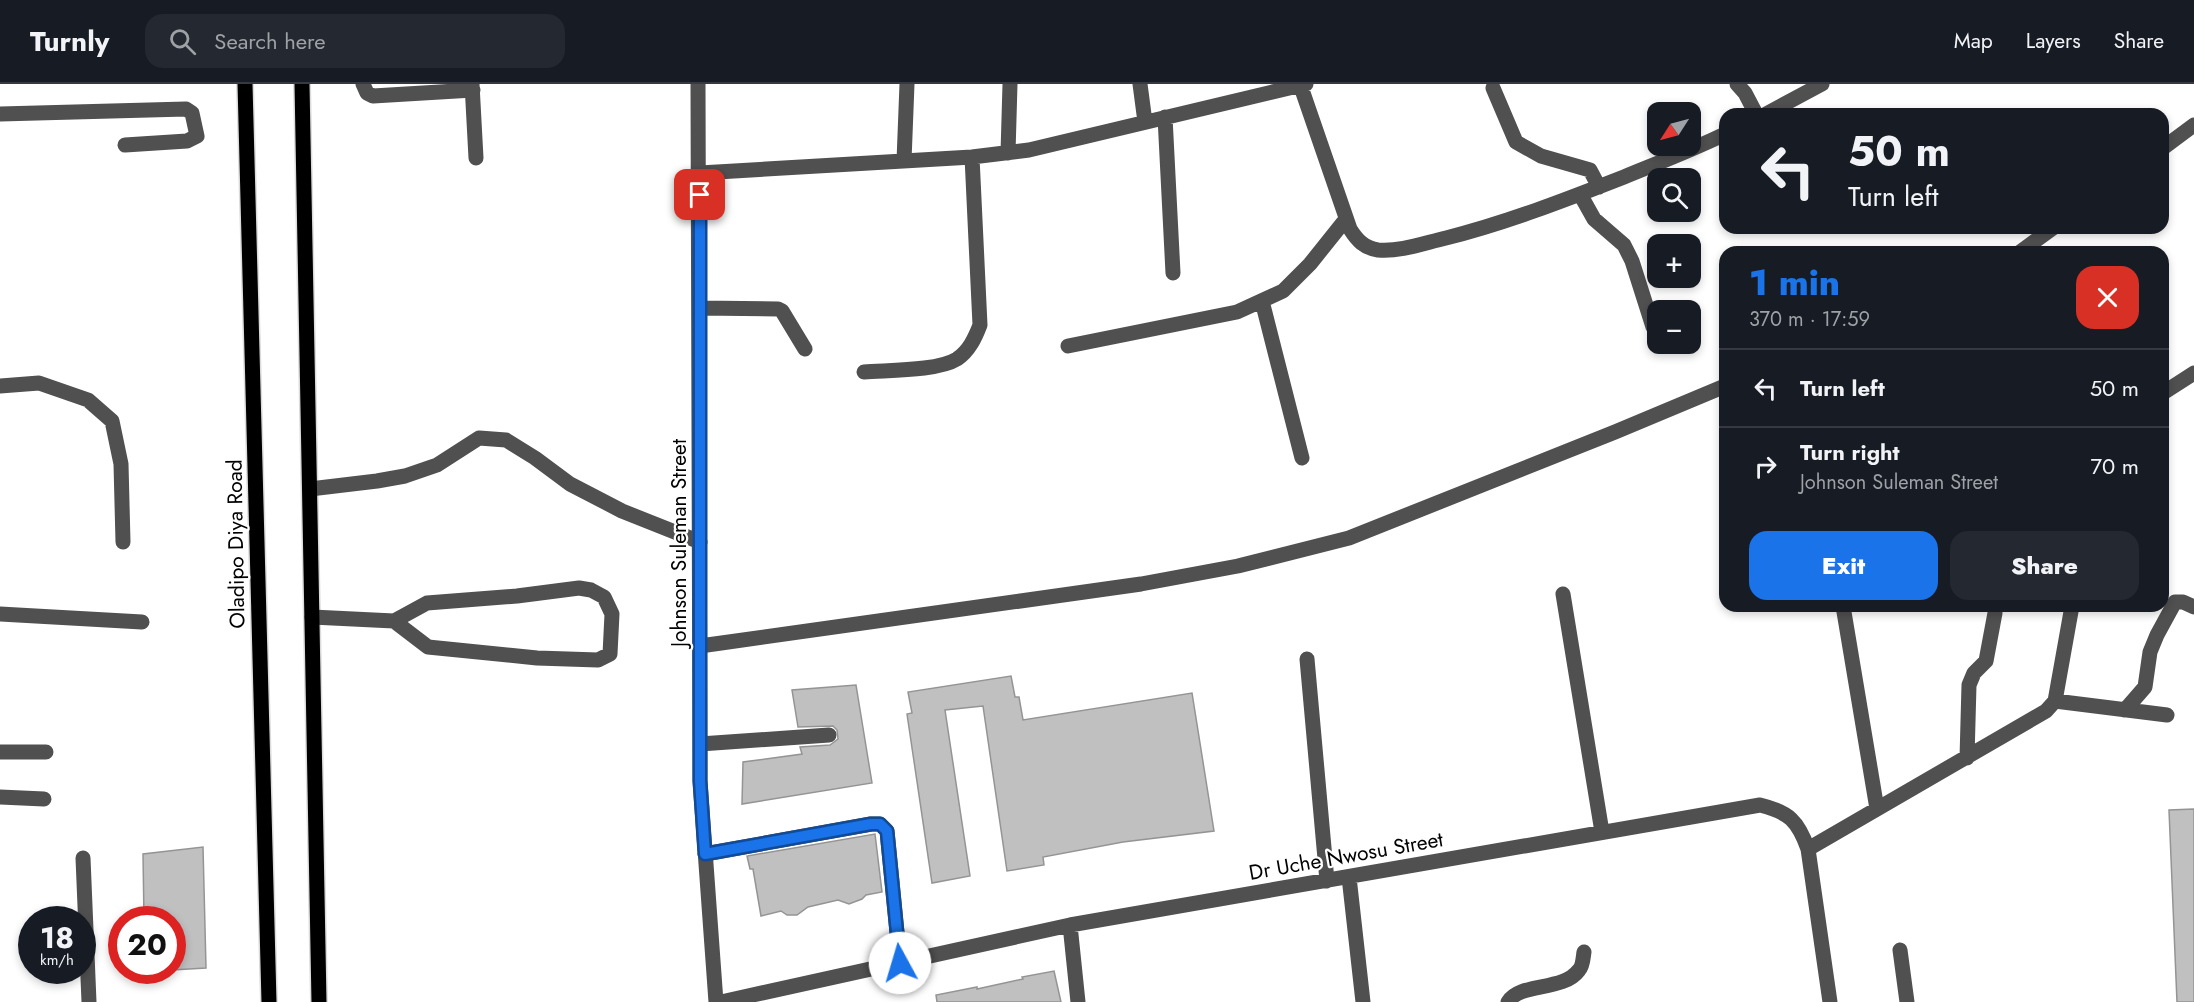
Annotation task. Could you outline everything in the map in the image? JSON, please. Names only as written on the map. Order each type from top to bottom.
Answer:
[{"type":"main road","name":"Oladipo Diya Road","points":[[245,84],[268,1002]]},
{"type":"main road","points":[[302,84],[320,1002]]},
{"type":"street","points":[[363,84],[367,93],[373,96],[473,87],[476,158]]},
{"type":"street","name":"Johnson Suleman Street","points":[[698,84],[700,781],[719,1002]]},
{"type":"street","points":[[904,161],[907,84]]},
{"type":"street","points":[[1008,153],[1010,84]]},
{"type":"street","points":[[1140,84],[1145,122]]},
{"type":"street","points":[[700,173],[972,157],[1029,150],[1302,84],[1346,219],[1357,240],[1364,246],[1376,250],[1392,250],[1497,224],[1599,187],[1719,137]]},
{"type":"street","points":[[1737,84],[1753,108]]},
{"type":"street","points":[[1777,108],[1822,84]]},
{"type":"street","points":[[1493,88],[1516,142],[1541,156],[1590,170],[1599,187]]},
{"type":"street","points":[[0,114],[186,109],[192,113],[197,136],[187,141],[125,145]]},
{"type":"street","points":[[1165,117],[1173,273]]},
{"type":"street","points":[[2169,144],[2194,125]]},
{"type":"street","points":[[864,372],[936,367],[957,359],[973,343],[980,325],[972,157]]},
{"type":"street","points":[[1580,194],[1594,219],[1624,245],[1632,261],[1647,308]]},
{"type":"street","points":[[1068,346],[1237,312],[1262,301],[1283,291],[1310,264],[1346,219]]},
{"type":"street","points":[[2028,246],[2045,234]]},
{"type":"street","points":[[1262,301],[1302,458]]},
{"type":"street","points":[[700,308],[778,309],[782,311],[805,349]]},
{"type":"street","points":[[2169,389],[2194,373]]},
{"type":"street","points":[[0,386],[39,383],[88,400],[112,421],[121,464],[123,542]]},
{"type":"street","points":[[700,646],[1141,584],[1238,566],[1349,538],[1719,389]]},
{"type":"street","points":[[310,489],[405,476],[437,465],[479,438],[506,440],[570,484],[622,511],[700,542]]},
{"type":"street","points":[[312,617],[394,621],[426,603],[517,596],[579,588],[591,590],[604,597],[612,614],[610,654],[598,660],[537,658],[428,647],[394,621]]},
{"type":"street","points":[[1563,594],[1602,832]]},
{"type":"street","points":[[2125,710],[2145,687],[2150,652],[2175,602],[2194,606]]},
{"type":"street","points":[[1844,612],[1877,809]]},
{"type":"street","points":[[1808,849],[2046,711],[2055,701],[2071,612]]},
{"type":"street","points":[[1967,758],[1969,684],[1974,673],[1986,662],[1995,613]]},
{"type":"street","points":[[0,614],[142,622]]},
{"type":"street","points":[[1307,659],[1327,881]]},
{"type":"street","points":[[2055,701],[2167,715]]},
{"type":"street","points":[[700,744],[829,735]]},
{"type":"street","points":[[0,752],[46,752]]},
{"type":"street","points":[[0,797],[44,799]]},
{"type":"street","name":"Dr Uche Nwosu Street","points":[[719,1002],[1070,925],[1760,805],[1778,809],[1794,820],[1808,849],[1830,1002]]},
{"type":"street","points":[[705,854],[880,824],[887,831],[900,963]]},
{"type":"street","points":[[83,858],[90,1002]]},
{"type":"street","points":[[1349,877],[1363,1002]]},
{"type":"street","points":[[1070,925],[1078,1002]]},
{"type":"street","points":[[1900,950],[1907,1002]]},
{"type":"street","points":[[1508,1002],[1517,993],[1570,979],[1581,969],[1584,952]]},
{"type":"building","points":[[1011,676],[1015,697],[1019,697],[1023,720],[1192,693],[1214,831],[1123,842],[1043,857],[1044,865],[1007,871],[983,706],[945,710],[970,876],[932,883],[907,714],[912,713],[908,692]]},
{"type":"building","points":[[856,685],[872,783],[742,804],[743,762],[802,754],[800,747],[830,745],[838,739],[837,730],[833,726],[798,727],[792,690]]},
{"type":"building","points":[[2194,809],[2194,1002],[2177,1002],[2169,810]]},
{"type":"building","points":[[875,834],[882,892],[866,895],[849,904],[838,900],[808,907],[797,915],[787,915],[781,911],[761,916],[753,869],[750,869],[747,856]]},
{"type":"building","points":[[203,847],[206,968],[186,969],[186,906],[144,906],[143,854]]},
{"type":"building","points":[[1054,971],[1061,1002],[937,1002],[936,995],[977,987],[977,989]]},
{"type":"route","points":[[700,195],[700,781],[705,854],[880,824],[887,831],[900,963]]}]
